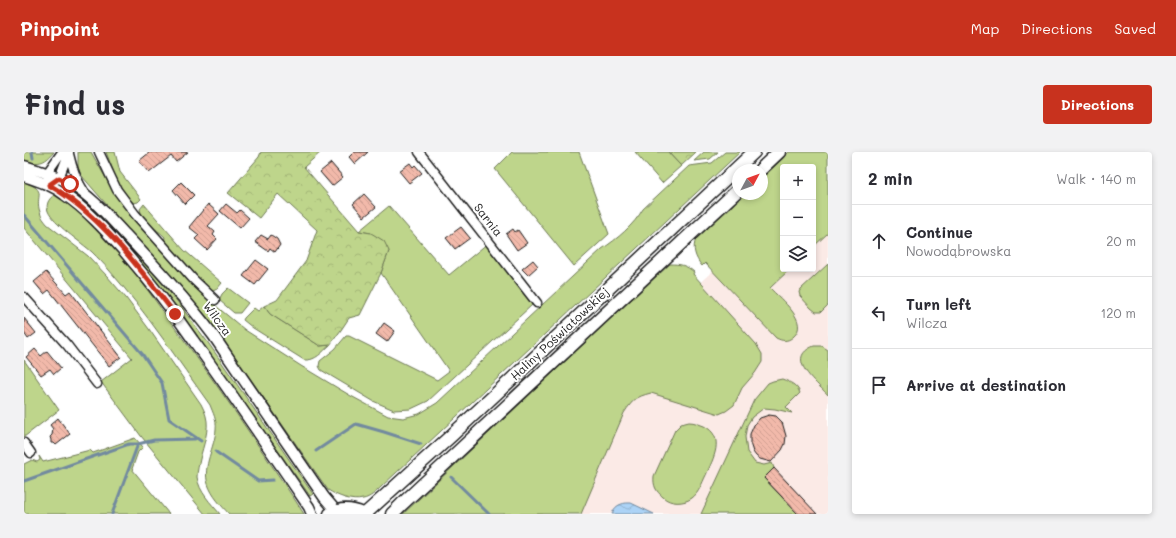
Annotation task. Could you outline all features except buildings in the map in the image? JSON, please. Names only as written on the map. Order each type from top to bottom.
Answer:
[{"type":"main road","name":"Haliny Poświatowskiej","points":[[364,514],[452,435],[754,152]]},
{"type":"main road","points":[[766,164],[779,152]]},
{"type":"main road","name":"Haliny Poświatowskiej","points":[[392,514],[732,196]]},
{"type":"main road","points":[[333,512],[350,510],[364,514]]},
{"type":"street","points":[[49,185],[46,173],[67,152]]},
{"type":"street","points":[[49,185],[59,178],[67,152]]},
{"type":"street","points":[[67,152],[79,184],[86,195]]},
{"type":"street","points":[[99,152],[117,190],[135,214],[193,279],[214,300]]},
{"type":"street","name":"Sarnia","points":[[419,152],[537,303]]},
{"type":"street","name":"Wilcza","points":[[24,166],[59,178],[86,195],[154,264],[194,310],[213,335],[333,512]]},
{"type":"street","points":[[24,176],[49,185],[65,194],[106,231],[146,276],[214,368],[309,507],[312,514]]},
{"type":"street","points":[[24,297],[67,345],[97,384]]},
{"type":"street","points":[[24,444],[31,453]]},
{"type":"shaded area","points":[[828,152],[828,514],[499,514],[684,298],[728,256],[780,268],[780,272],[816,272],[816,164]]},
{"type":"green space","points":[[24,152],[54,152],[44,161],[33,163],[24,161]]},
{"type":"green space","points":[[78,152],[91,152],[112,189],[169,256],[216,306],[245,330],[351,396],[388,416],[403,418],[419,414],[437,403],[602,249],[625,231],[635,221],[643,209],[689,166],[712,163],[725,152],[740,152],[377,491],[366,498],[354,500],[345,498],[328,490],[207,317],[81,175],[78,168]]},
{"type":"green space","points":[[106,152],[115,152],[120,172],[141,199],[138,202],[134,203],[128,198],[117,181]]},
{"type":"green space","points":[[261,152],[321,152],[304,167],[359,231],[371,233],[384,241],[389,251],[381,273],[360,315],[349,318],[330,345],[320,346],[270,314],[264,306],[277,300],[306,261],[317,230],[278,194],[259,218],[228,193],[259,157]]},
{"type":"green space","points":[[512,152],[579,152],[609,234],[574,266],[495,169]]},
{"type":"green space","points":[[635,152],[668,152],[681,166],[662,183]]},
{"type":"green space","points":[[668,152],[696,152],[681,166]]},
{"type":"green space","points":[[704,152],[718,152],[710,159],[694,161]]},
{"type":"green space","points":[[789,152],[828,152],[828,233],[816,244],[816,164],[780,164],[780,272],[787,272],[770,288],[786,304],[796,318],[798,331],[789,340],[780,340],[776,338],[705,263],[702,266],[694,249],[696,239],[738,200],[768,200],[768,172]]},
{"type":"green space","points":[[24,182],[32,185],[38,191],[40,212],[47,224],[88,256],[126,298],[201,404],[205,412],[207,426],[206,438],[197,477],[200,488],[220,514],[205,514],[141,436],[101,382],[132,358],[24,228]]},
{"type":"green space","points":[[57,194],[75,208],[107,239],[135,273],[191,349],[304,514],[229,514],[217,500],[208,484],[207,477],[208,463],[216,429],[215,420],[210,405],[123,286],[92,252],[61,227],[51,216],[47,206],[52,197]]},
{"type":"green space","points":[[144,204],[184,250],[222,283],[217,289],[213,291],[209,290],[164,241],[165,237],[143,218],[140,209]]},
{"type":"green space","points":[[389,206],[449,275],[488,243],[531,300],[532,305],[428,401],[411,409],[394,410],[373,401],[321,370],[319,366],[320,361],[335,349],[346,336],[349,336],[437,380],[449,371],[381,273],[389,251],[371,233],[359,231]]},
{"type":"green space","points":[[130,246],[177,301],[209,344],[313,494],[310,496],[186,320],[166,294],[127,249]]},
{"type":"green space","points":[[670,264],[683,265],[694,272],[693,274],[756,344],[762,354],[762,362],[742,388],[734,405],[719,414],[651,393],[641,396],[635,400],[624,413],[581,514],[403,514],[593,335]]},
{"type":"green space","points":[[828,264],[828,305],[821,312],[816,312],[800,296],[799,292]]},
{"type":"green space","points":[[228,288],[248,303],[240,313],[234,313],[219,300]]},
{"type":"green space","points":[[264,306],[270,314],[320,346],[330,345],[315,358],[304,360],[253,328],[243,320],[254,308],[258,311]]},
{"type":"green space","points":[[814,346],[822,346],[828,350],[828,395],[810,377],[802,363],[802,357],[805,351]]},
{"type":"green space","points":[[24,360],[59,410],[24,437]]},
{"type":"green space","points":[[782,379],[795,386],[800,393],[786,407],[792,413],[764,408],[752,417],[747,425],[745,437],[747,452],[755,463],[764,465],[772,463],[774,468],[764,478],[798,514],[701,514],[754,400],[768,383]]},
{"type":"green space","points":[[689,422],[704,426],[711,431],[715,436],[716,449],[712,462],[697,493],[689,500],[673,502],[666,499],[657,490],[654,483],[654,476],[675,430],[681,424]]},
{"type":"green space","points":[[135,438],[143,447],[138,452],[132,469],[169,514],[24,514],[24,464],[32,460],[37,462],[40,460],[39,456],[43,462],[90,450],[93,453]]},
{"type":"water","points":[[631,503],[654,514],[612,514],[617,506]]},
{"type":"waterway","points":[[32,152],[33,158]]},
{"type":"waterway","points":[[24,215],[143,355],[162,383],[169,419],[201,441]]},
{"type":"waterway","points":[[316,451],[356,424],[421,444]]},
{"type":"waterway","points":[[24,481],[129,444],[138,444],[154,440],[195,439]]},
{"type":"waterway","points":[[112,514],[138,444]]},
{"type":"waterway","points":[[216,452],[258,481],[273,480]]},
{"type":"waterway","points":[[451,477],[489,514]]},
{"type":"route","points":[[70,184],[59,178],[49,185],[65,194],[106,231],[146,276],[175,314]]}]
